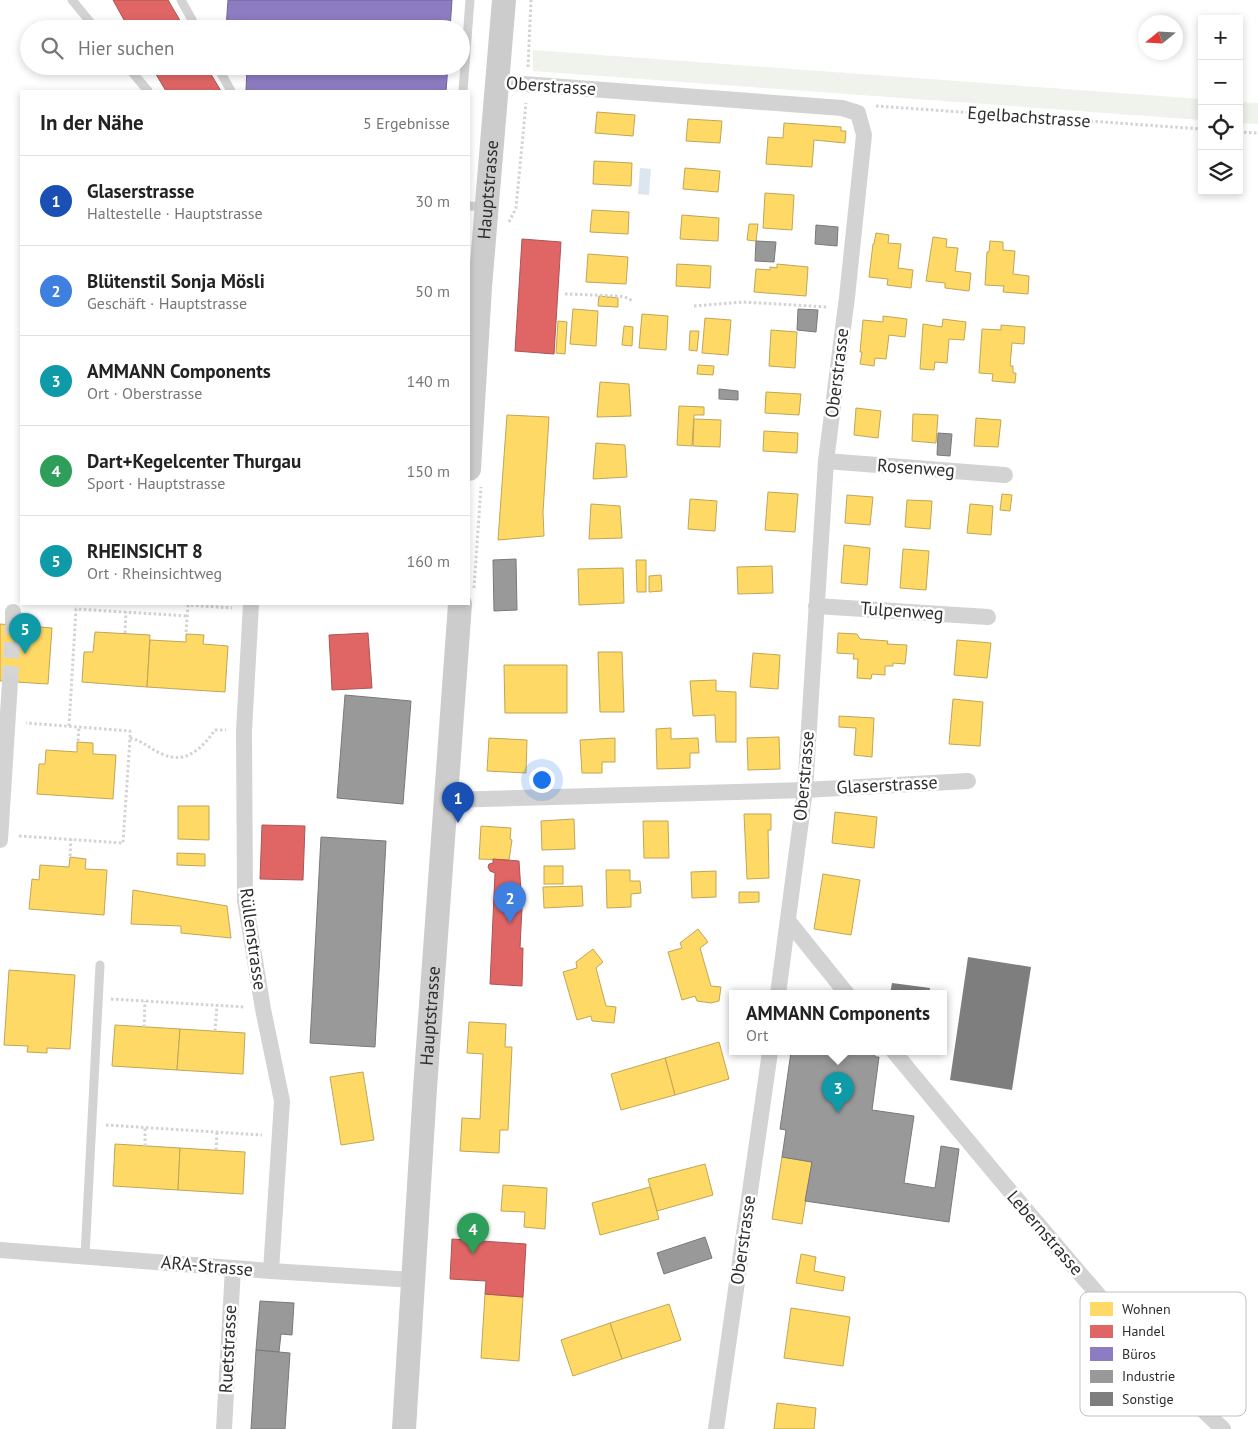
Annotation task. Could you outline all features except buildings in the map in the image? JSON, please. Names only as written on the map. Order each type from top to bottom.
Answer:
[{"type":"street","name":"Hauptstrasse","points":[[470,452],[480,287],[478,206],[497,82],[504,0]]},
{"type":"street","name":"Oberstrasse","points":[[497,82],[842,108],[858,113],[864,135],[826,462],[805,790],[779,990]]},
{"type":"street","name":"Rosenweg","points":[[826,462],[1005,475]]},
{"type":"street","name":"Hauptstrasse","points":[[404,1429],[425,1088],[460,605]]},
{"type":"street","name":"Rüllenstrasse","points":[[251,606],[244,731],[245,900],[263,1008],[282,1101],[271,1271]]},
{"type":"street","name":"Tulpenweg","points":[[816,606],[988,617]]},
{"type":"street","points":[[0,840],[10,682]]},
{"type":"street","name":"Glaserstrasse","points":[[447,800],[805,790],[968,781]]},
{"type":"street","points":[[789,922],[844,990]]},
{"type":"street","name":"Oberstrasse","points":[[716,1429],[770,1055]]},
{"type":"street","name":"Lebernstrasse","points":[[896,1055],[1018,1203],[1095,1292]]},
{"type":"street","name":"ARA-Strasse","points":[[0,1250],[414,1280]]},
{"type":"street","name":"Ruetstrasse","points":[[224,1429],[233,1268]]},
{"type":"street","name":"Lebernstrasse","points":[[1209,1416],[1223,1429]]},
{"type":"lane","points":[[72,0],[89,20]]},
{"type":"lane","points":[[181,0],[192,20]]},
{"type":"lane","points":[[468,20],[470,0]]},
{"type":"lane","points":[[135,75],[147,90]]},
{"type":"lane","points":[[222,75],[230,90]]},
{"type":"lane","points":[[463,90],[464,75]]},
{"type":"lane","points":[[85,1256],[100,965]]},
{"type":"path","name":"Egelbachstrasse","points":[[858,113],[877,106],[1198,129]]},
{"type":"path","points":[[1243,132],[1258,133]]},
{"type":"path","points":[[565,294],[620,296],[633,301]]},
{"type":"path","points":[[694,306],[743,302],[845,308]]},
{"type":"path","points":[[186,632],[188,605],[251,606]]},
{"type":"path","points":[[69,726],[76,609],[188,616]]},
{"type":"path","points":[[125,633],[126,612]]},
{"type":"path","points":[[1,834],[123,843],[130,738],[130,731],[8,722]]},
{"type":"path","points":[[78,740],[79,727]]},
{"type":"path","points":[[130,738],[141,741],[162,755],[182,758],[203,746],[215,730],[244,731]]},
{"type":"path","points":[[70,856],[71,839]]},
{"type":"path","points":[[128,1000],[240,1006]]},
{"type":"path","points":[[144,1027],[145,1001]]},
{"type":"path","points":[[215,1031],[217,1005]]},
{"type":"path","points":[[120,1126],[266,1135]]},
{"type":"path","points":[[145,1127],[145,1146]]},
{"type":"path","points":[[216,1150],[217,1132]]},
{"type":"shaded area","points":[[533,50],[1198,99],[1198,120],[533,71]]},
{"type":"shaded area","points":[[1243,102],[1258,103],[1258,124],[1243,123]]},
{"type":"shaded area","points":[[640,168],[651,169],[649,195],[638,194]]},
{"type":"tunnel","points":[[10,682],[13,625]]},
{"type":"place","name":"RHEINSICHT 8","points":[[25,654]]},
{"type":"place","name":"Glaserstrasse","points":[[458,823]]},
{"type":"place","name":"Blütenstil Sonja Mösli","points":[[510,923]]},
{"type":"place","name":"AMMANN Components","points":[[838,1113]]},
{"type":"place","name":"Dart+Kegelcenter Thurgau","points":[[473,1254]]}]
